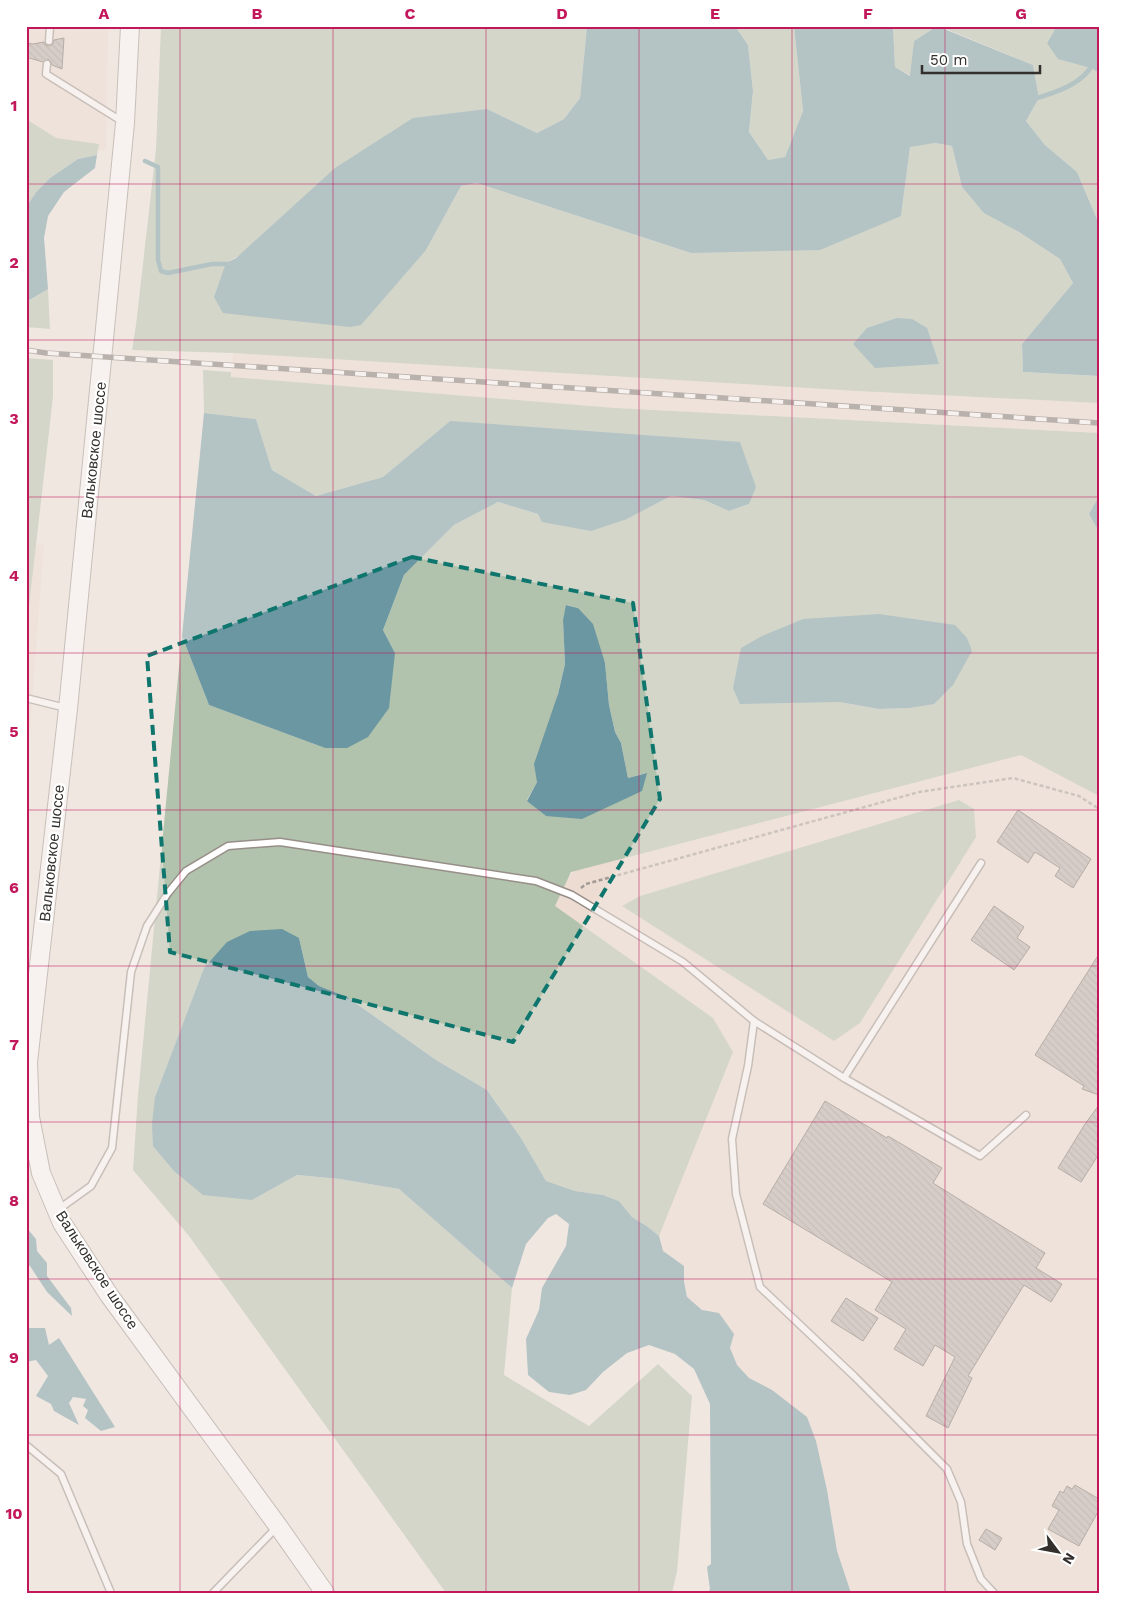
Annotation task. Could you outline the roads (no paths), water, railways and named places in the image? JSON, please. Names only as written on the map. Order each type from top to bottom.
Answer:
[{"type":"main road","name":"Вальковское шоссе","points":[[130,26],[126,124],[68,709],[27,1062],[30,1117],[41,1173],[62,1223],[109,1295],[278,1526],[324,1593]]},
{"type":"lane","points":[[49,41],[50,26]]},
{"type":"lane","points":[[47,64],[46,74],[126,124]]},
{"type":"lane","points":[[26,698],[68,709]]},
{"type":"lane","points":[[57,1210],[91,1186],[112,1148],[132,972],[147,926],[186,871],[228,846],[280,842],[536,881],[572,895],[683,962],[754,1021],[844,1078],[980,1156],[1026,1115]]},
{"type":"lane","points":[[844,1078],[981,863]]},
{"type":"lane","points":[[754,1021],[748,1066],[732,1139],[736,1194],[760,1287],[854,1376],[947,1469],[961,1502],[967,1544],[981,1579],[994,1593]]},
{"type":"lane","points":[[26,1445],[61,1474],[111,1593]]},
{"type":"lane","points":[[213,1593],[278,1526]]},
{"type":"water","points":[[587,26],[735,26],[748,45],[753,91],[749,132],[768,160],[785,157],[803,111],[794,26],[893,26],[895,67],[910,76],[914,41],[937,26],[1033,65],[1039,98],[1026,121],[1045,145],[1077,172],[1099,224],[1099,376],[1023,372],[1022,344],[1073,283],[1060,259],[1019,232],[984,213],[962,187],[952,146],[935,143],[910,147],[901,216],[820,250],[691,253],[477,183],[461,186],[426,250],[361,325],[350,327],[223,313],[214,297],[226,263],[236,258],[335,168],[413,118],[487,109],[537,133],[564,119],[580,98]]},
{"type":"water","points":[[1057,26],[1099,26],[1099,73],[1091,68],[1058,59],[1047,43]]},
{"type":"water","points":[[97,155],[95,168],[64,192],[48,216],[44,238],[48,289],[30,300],[26,298],[26,207],[37,191],[50,178],[78,159]]},
{"type":"water","points":[[897,318],[912,319],[927,328],[939,364],[875,368],[853,344],[867,328]]},
{"type":"water","points":[[204,413],[256,419],[272,470],[316,496],[383,477],[450,421],[740,442],[756,487],[749,504],[729,511],[704,500],[671,496],[627,519],[591,531],[542,522],[538,514],[498,502],[454,525],[404,575],[383,630],[395,653],[389,708],[368,737],[347,748],[325,748],[209,705],[182,636]]},
{"type":"water","points":[[1099,496],[1099,532],[1089,514]]},
{"type":"water","points":[[566,605],[578,608],[593,624],[605,663],[609,705],[615,732],[621,743],[628,778],[647,773],[642,791],[582,819],[546,816],[527,801],[537,782],[534,764],[558,694],[565,664],[563,620]]},
{"type":"water","points":[[879,614],[955,625],[967,638],[972,651],[953,685],[934,704],[909,708],[879,709],[839,702],[740,704],[733,688],[741,648],[762,636],[803,619]]},
{"type":"water","points":[[282,929],[299,938],[308,977],[319,986],[347,997],[436,1060],[487,1090],[521,1138],[546,1181],[575,1191],[603,1195],[619,1201],[632,1217],[659,1236],[663,1251],[684,1266],[684,1282],[687,1297],[702,1310],[719,1313],[734,1334],[730,1348],[737,1365],[749,1378],[772,1390],[807,1417],[816,1441],[827,1490],[837,1551],[851,1593],[708,1593],[710,1589],[707,1567],[711,1564],[710,1404],[694,1369],[675,1354],[649,1345],[627,1353],[603,1372],[586,1390],[570,1395],[549,1392],[528,1375],[526,1339],[539,1310],[542,1288],[566,1246],[569,1224],[556,1214],[548,1218],[526,1244],[512,1288],[399,1189],[340,1179],[297,1175],[252,1200],[203,1195],[174,1171],[153,1146],[152,1124],[155,1097],[204,968],[227,942],[250,931]]},
{"type":"water","points":[[26,1227],[36,1239],[37,1251],[47,1263],[47,1276],[71,1308],[72,1316],[47,1292],[30,1266],[26,1264]]},
{"type":"water","points":[[26,1328],[45,1328],[49,1345],[59,1338],[115,1427],[101,1431],[85,1418],[88,1410],[83,1406],[86,1399],[73,1397],[69,1403],[79,1425],[54,1411],[51,1404],[36,1396],[48,1376],[36,1360],[26,1362]]},
{"type":"waterway","points":[[1034,99],[1068,87],[1083,77],[1093,63]]},
{"type":"waterway","points":[[145,161],[158,167],[158,260],[161,271],[168,273],[212,264],[230,264]]},
{"type":"railway","points":[[26,350],[46,353],[1099,423]]}]
